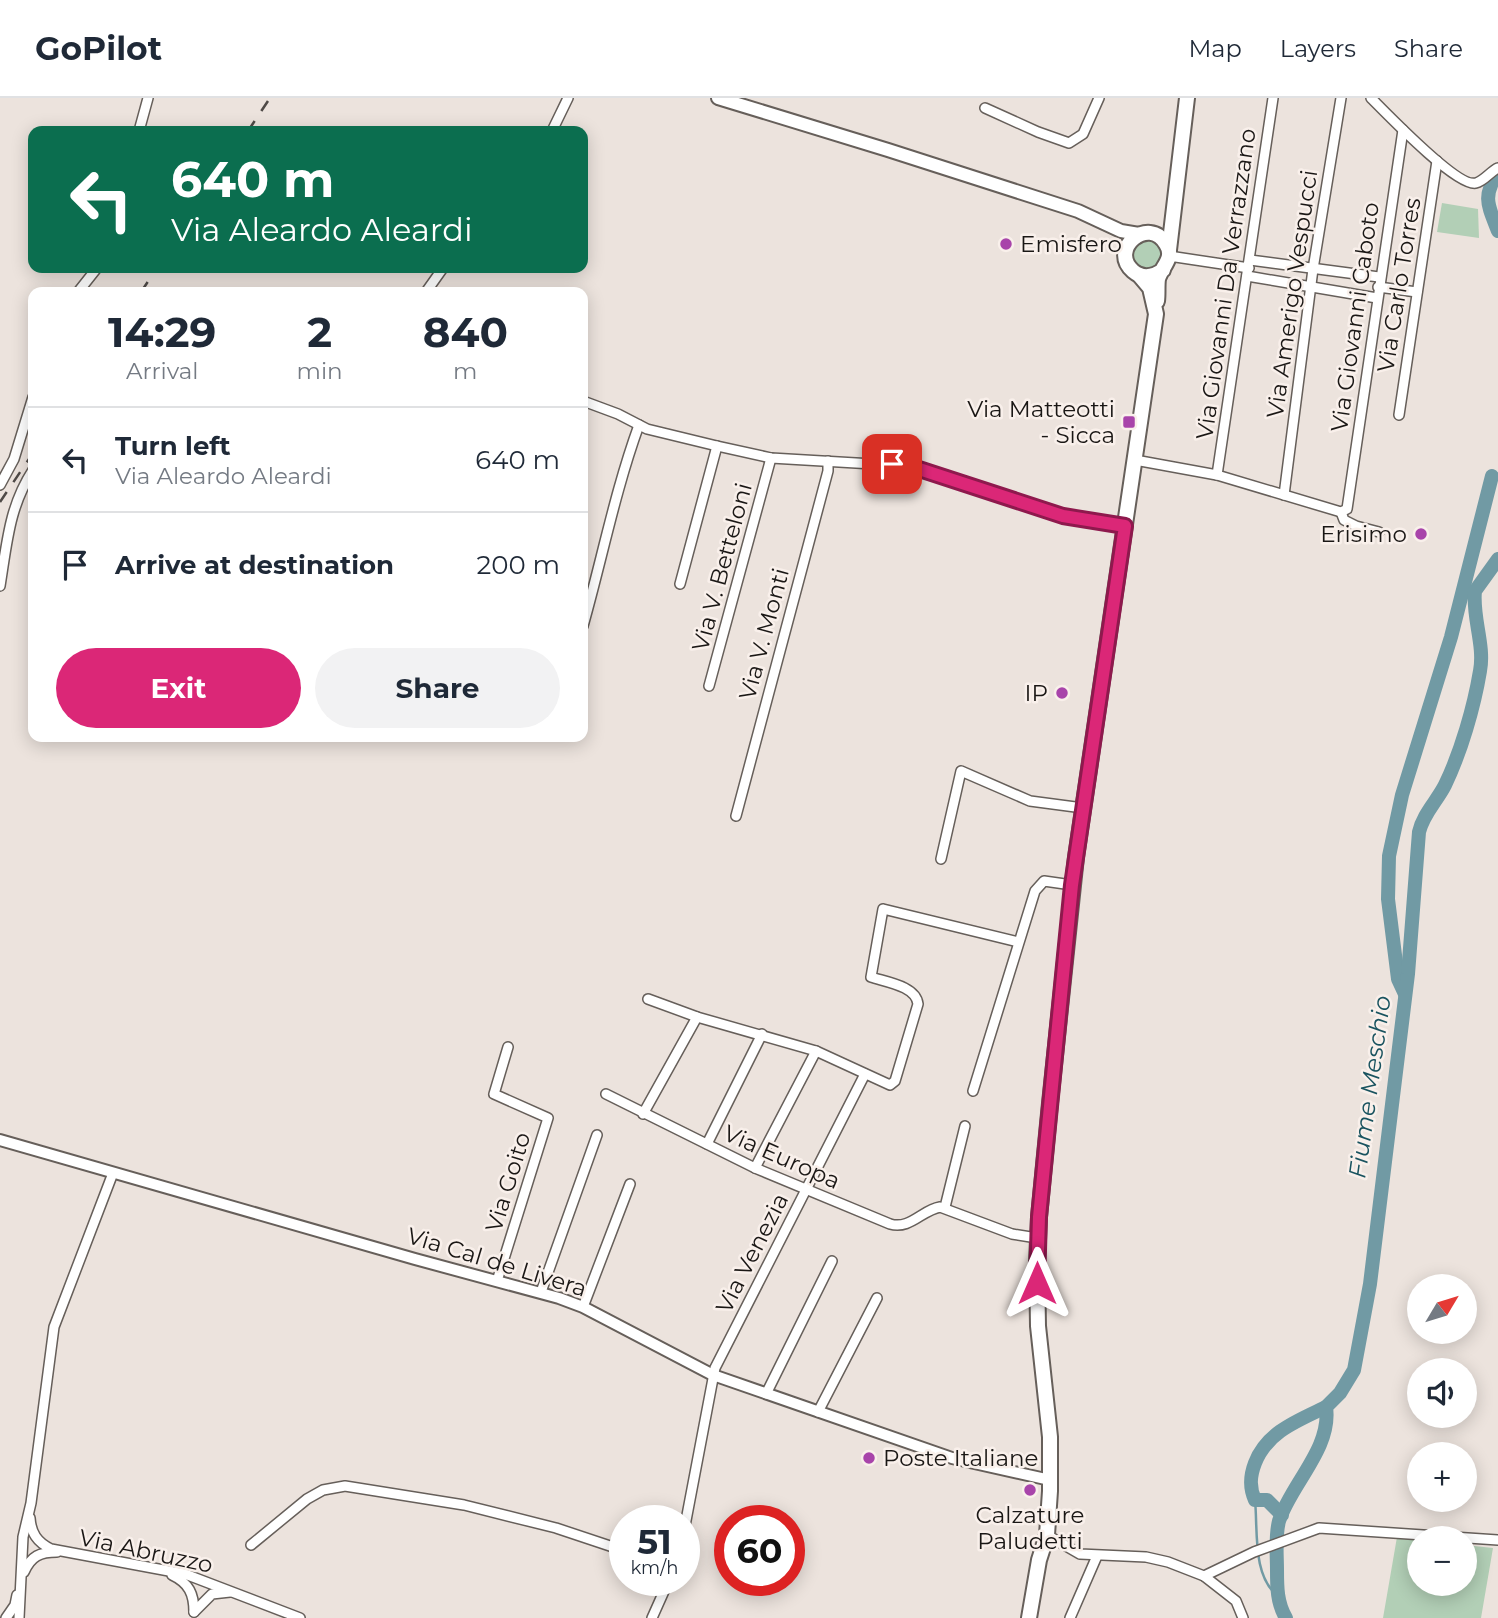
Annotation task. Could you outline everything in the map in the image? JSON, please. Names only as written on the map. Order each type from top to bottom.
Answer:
[{"type":"main road","points":[[718,98],[1078,211],[1121,231],[1161,238],[1169,253]]},
{"type":"main road","points":[[1029,1618],[1037,1566],[1046,1535],[1050,1480],[1050,1437],[1038,1326],[1037,1238],[1072,885],[1135,460],[1158,279],[1169,253],[1187,98]]},
{"type":"main road","points":[[1125,251],[1129,241],[1161,222],[1173,202]]},
{"type":"main road","points":[[1090,217],[1116,238],[1125,251],[1127,264],[1150,288],[1156,311]]},
{"type":"main road","points":[[1139,275],[1150,276],[1163,270]]},
{"type":"street","points":[[140,126],[148,98]]},
{"type":"street","points":[[554,126],[568,98]]},
{"type":"street","points":[[985,108],[1069,143],[1083,134],[1099,98]]},
{"type":"street","name":"Via Giovanni Da Verrazzano","points":[[1217,475],[1273,98]]},
{"type":"street","name":"Via Amerigo Vespucci","points":[[1284,495],[1310,287],[1341,98]]},
{"type":"street","points":[[1371,98],[1437,161],[1468,183],[1477,183],[1497,167]]},
{"type":"street","name":"Via Giovanni Caboto","points":[[1344,511],[1403,130]]},
{"type":"street","name":"Via Carlo Torres","points":[[1399,415],[1437,161]]},
{"type":"street","points":[[1169,253],[1249,268],[1310,287],[1377,298]]},
{"type":"street","points":[[1249,268],[1313,269],[1417,292]]},
{"type":"street","points":[[82,287],[93,273]]},
{"type":"street","points":[[588,403],[658,432],[717,446],[771,458],[913,467],[1063,516],[1125,526]]},
{"type":"street","points":[[0,485],[13,459],[28,412]]},
{"type":"street","points":[[588,609],[604,553],[608,522],[639,425]]},
{"type":"street","points":[[680,584],[717,446]]},
{"type":"street","name":"Via V. Betteloni","points":[[709,686],[771,458]]},
{"type":"street","points":[[1135,460],[1217,475],[1344,511],[1344,520],[1379,532]]},
{"type":"street","name":"Via V. Monti","points":[[736,816],[828,471],[828,461]]},
{"type":"street","points":[[0,586],[12,512],[17,496],[28,478]]},
{"type":"street","points":[[942,859],[961,771],[1030,801],[1083,808]]},
{"type":"street","points":[[973,1091],[1037,887],[1044,881],[1072,885]]},
{"type":"street","points":[[648,999],[697,1017],[816,1051],[890,1085],[895,1082],[918,999],[912,991],[871,977],[883,909],[1018,942]]},
{"type":"street","points":[[643,1114],[697,1017]]},
{"type":"street","points":[[707,1144],[762,1034]]},
{"type":"street","name":"Via Goito","points":[[497,1281],[548,1118],[494,1094],[508,1047]]},
{"type":"street","points":[[755,1168],[816,1051]]},
{"type":"street","name":"Via Venezia","points":[[689,1505],[715,1368],[865,1074]]},
{"type":"street","name":"Via Europa","points":[[606,1094],[755,1168],[895,1226],[906,1225],[936,1207],[945,1207]]},
{"type":"street","points":[[965,1126],[945,1207],[1012,1234],[1037,1238]]},
{"type":"street","points":[[541,1292],[597,1135]]},
{"type":"street","name":"Via Cal de Livera","points":[[0,1140],[541,1292],[583,1307],[713,1376],[953,1458],[1050,1480]]},
{"type":"street","points":[[19,1616],[23,1537],[31,1503],[54,1327],[113,1173]]},
{"type":"street","points":[[583,1307],[630,1184]]},
{"type":"street","points":[[766,1394],[832,1261]]},
{"type":"street","points":[[818,1412],[877,1298]]},
{"type":"street","points":[[251,1545],[307,1499],[323,1490],[345,1486],[464,1504],[556,1528],[609,1546]]},
{"type":"street","name":"Via Abruzzo","points":[[31,1503],[30,1521],[34,1535],[44,1545],[62,1552]]},
{"type":"street","points":[[1204,1577],[1257,1551],[1320,1528],[1498,1540]]},
{"type":"street","points":[[1046,1535],[1080,1554],[1146,1557],[1168,1562],[1204,1577],[1236,1601],[1243,1618]]},
{"type":"street","name":"Via Abruzzo","points":[[22,1578],[34,1557],[46,1552],[62,1552],[208,1581],[300,1618]]},
{"type":"street","points":[[1070,1618],[1097,1556]]},
{"type":"street","points":[[158,1570],[186,1584],[192,1595],[193,1615]]},
{"type":"street","points":[[6,1618],[15,1605],[22,1578]]},
{"type":"street","points":[[193,1615],[208,1581]]},
{"type":"street","points":[[193,1615],[212,1594],[234,1592]]},
{"type":"street","points":[[652,1618],[662,1596]]},
{"type":"green space","points":[[1442,203],[1478,209],[1479,238],[1437,232]]},
{"type":"green space","points":[[1143,237],[1162,245],[1164,261],[1150,272],[1134,265],[1130,248]]},
{"type":"green space","points":[[1397,1537],[1407,1538],[1407,1596],[1477,1596],[1477,1546],[1493,1548],[1481,1618],[1383,1618]]},
{"type":"waterway","name":"Fiume Meschio","points":[[1498,172],[1488,195],[1498,231]]},
{"type":"waterway","points":[[1405,994],[1398,979],[1388,899],[1389,856],[1402,795],[1451,637],[1492,476]]},
{"type":"waterway","name":"Fiume Meschio","points":[[1286,1618],[1277,1589],[1276,1546],[1279,1521],[1323,1437],[1326,1407],[1340,1393],[1354,1370],[1370,1284],[1408,974],[1419,832],[1445,785],[1466,729],[1481,661],[1475,591],[1498,559]]},
{"type":"waterway","points":[[1282,1515],[1267,1500],[1255,1500],[1251,1481],[1255,1463],[1260,1452],[1275,1435],[1326,1407]]},
{"type":"waterway","points":[[1255,1500],[1260,1565],[1264,1577],[1278,1596]]},
{"type":"railway","points":[[251,126],[270,98]]},
{"type":"railway","points":[[144,287],[154,273]]},
{"type":"railway","points":[[0,502],[28,460]]},
{"type":"place","name":"Emisfero","points":[[1006,244]]},
{"type":"place","name":"Via Matteotti - Sicca","points":[[1129,422]]},
{"type":"place","name":"Erisimo","points":[[1421,534]]},
{"type":"place","name":"IP","points":[[1062,693]]},
{"type":"place","name":"Poste Italiane","points":[[869,1458]]},
{"type":"place","name":"Calzature Paludetti","points":[[1030,1490]]},
{"type":"route","points":[[892,464],[913,467],[1063,516],[1125,526],[1072,885],[1037,1238],[1037,1283]]}]
